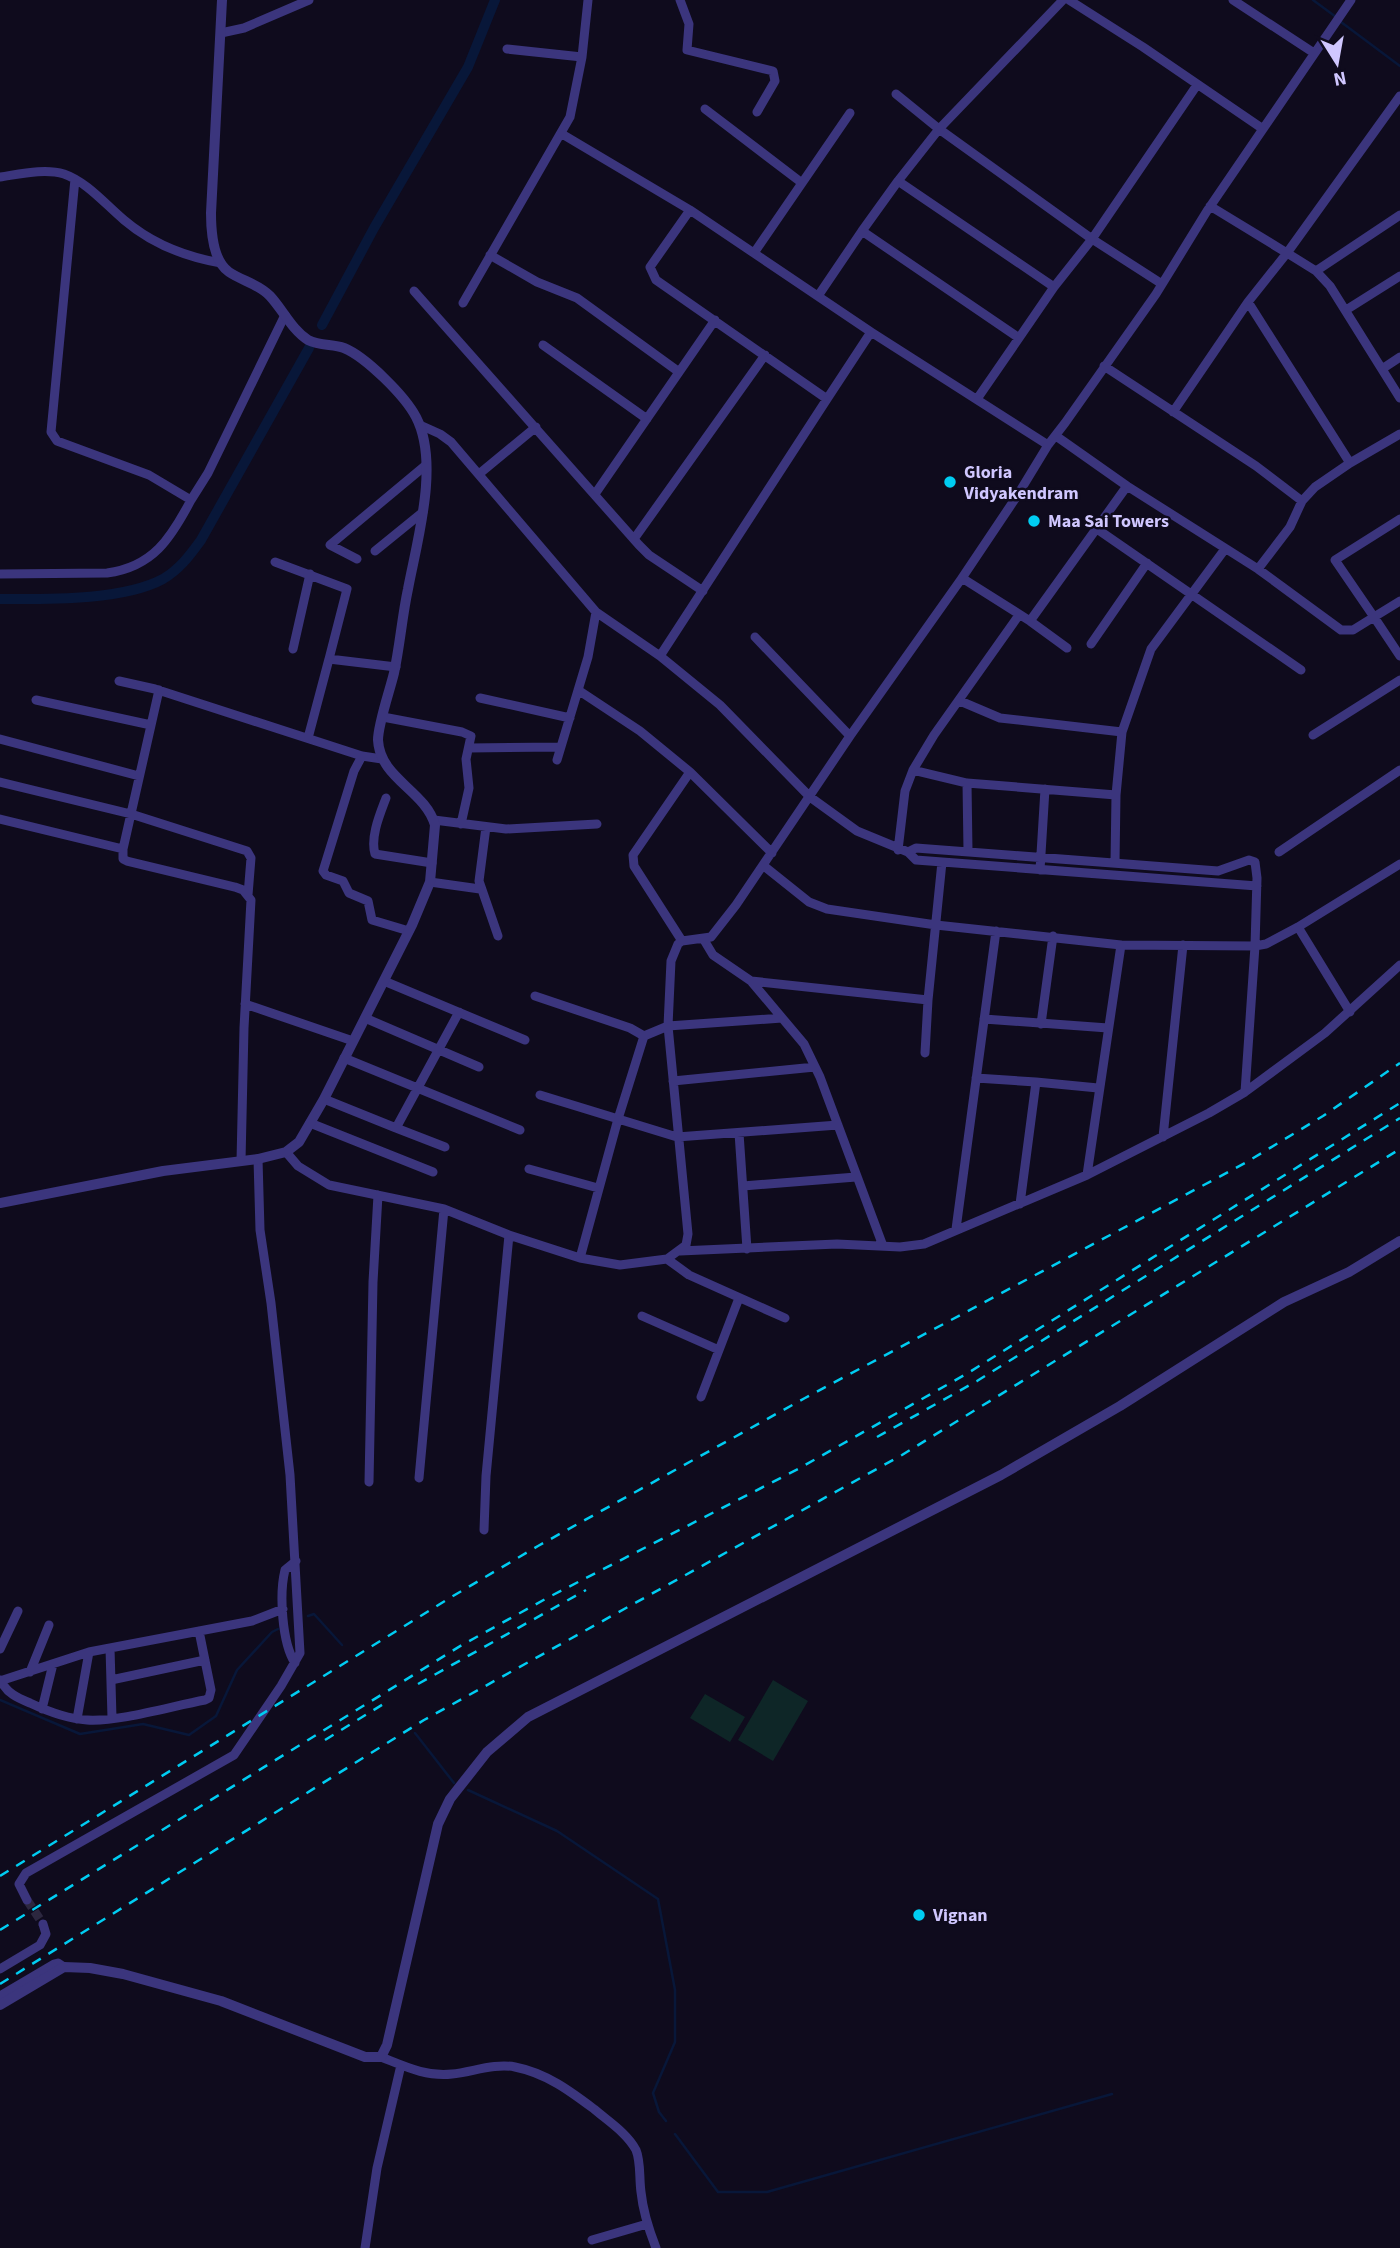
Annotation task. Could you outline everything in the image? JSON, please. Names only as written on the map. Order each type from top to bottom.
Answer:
[{"type":"street","points":[[0,1203],[163,1171],[286,1153],[299,1142],[324,1098],[409,931],[430,882],[434,820],[417,796],[388,770],[382,759],[378,737],[396,667],[423,512],[426,465],[420,425],[402,399],[354,353],[342,347],[317,344],[307,339],[269,295],[228,271],[221,263],[213,237],[211,213],[222,0]]},
{"type":"street","points":[[221,33],[244,28],[309,0]]},
{"type":"street","points":[[463,303],[562,134],[574,105],[588,0]]},
{"type":"street","points":[[680,0],[689,24],[687,50],[773,71],[775,80],[757,111]]},
{"type":"street","points":[[818,296],[898,181],[939,130],[1063,0]]},
{"type":"street","points":[[1069,0],[1264,130]]},
{"type":"street","points":[[1233,0],[1314,54]]},
{"type":"street","points":[[682,941],[704,940],[716,933],[764,866],[850,736],[962,578],[1048,445],[1162,284],[1210,206],[1351,0]]},
{"type":"street","points":[[507,49],[582,58]]},
{"type":"street","points":[[978,399],[1197,85]]},
{"type":"street","points":[[896,94],[939,130],[1092,239],[1162,284]]},
{"type":"street","points":[[1173,412],[1248,302],[1287,253],[1399,96]]},
{"type":"street","points":[[705,109],[802,183]]},
{"type":"street","points":[[754,253],[850,113]]},
{"type":"street","points":[[562,134],[690,210],[872,332],[1048,445]]},
{"type":"street","points":[[0,177],[29,172],[62,173],[75,179],[152,239],[198,259],[221,263]]},
{"type":"street","points":[[75,179],[51,432],[57,441],[149,475],[191,500]]},
{"type":"street","points":[[898,181],[1054,287]]},
{"type":"street","points":[[1210,206],[1316,271],[1346,310],[1400,398]]},
{"type":"street","points":[[690,210],[650,267],[650,272],[656,280],[827,398]]},
{"type":"street","points":[[1316,271],[1400,215]]},
{"type":"street","points":[[863,231],[1019,338]]},
{"type":"street","points":[[490,255],[537,282],[577,298],[679,372]]},
{"type":"street","points":[[1346,310],[1400,276]]},
{"type":"street","points":[[414,291],[649,555],[703,591]]},
{"type":"street","points":[[1248,302],[1350,463]]},
{"type":"street","points":[[0,574],[125,571],[157,551],[173,532],[208,473],[285,315]]},
{"type":"street","points":[[595,494],[715,320]]},
{"type":"street","points":[[660,656],[872,332]]},
{"type":"street","points":[[543,345],[647,419]]},
{"type":"street","points":[[634,539],[765,355]]},
{"type":"street","points":[[1382,369],[1400,357]]},
{"type":"street","points":[[1104,366],[1302,501]]},
{"type":"street","points":[[420,425],[450,442],[596,612],[660,656],[720,705],[810,797],[857,831],[903,851],[916,860],[1257,886]]},
{"type":"street","points":[[479,474],[536,427]]},
{"type":"street","points":[[1258,569],[1290,527],[1302,501],[1315,487],[1400,434]]},
{"type":"street","points":[[1056,436],[1126,486],[1258,569],[1341,630],[1353,630],[1400,601]]},
{"type":"street","points":[[357,559],[330,545],[426,465]]},
{"type":"street","points":[[1030,621],[1126,486]]},
{"type":"street","points":[[375,551],[423,512]]},
{"type":"street","points":[[1400,519],[1335,560],[1400,656]]},
{"type":"street","points":[[1097,529],[1301,670]]},
{"type":"street","points":[[1115,862],[1116,794],[1122,732],[1151,649],[1225,549]]},
{"type":"street","points":[[275,562],[347,589],[308,738]]},
{"type":"street","points":[[1091,644],[1147,563]]},
{"type":"street","points":[[293,649],[310,575]]},
{"type":"street","points":[[962,578],[1067,648]]},
{"type":"street","points":[[556,760],[588,657],[596,612]]},
{"type":"street","points":[[903,851],[905,791],[913,769],[1019,615]]},
{"type":"street","points":[[755,637],[850,736]]},
{"type":"street","points":[[329,659],[396,667]]},
{"type":"street","points":[[1313,734],[1400,680]]},
{"type":"street","points":[[119,681],[159,690],[362,756],[382,759]]},
{"type":"street","points":[[159,690],[122,849],[123,859],[234,887],[248,895]]},
{"type":"street","points":[[578,690],[640,731],[690,772],[772,853]]},
{"type":"street","points":[[480,698],[570,718]]},
{"type":"street","points":[[36,700],[151,725]]},
{"type":"street","points":[[960,701],[1000,718],[1122,732]]},
{"type":"street","points":[[383,717],[471,736],[466,765],[469,788],[461,824]]},
{"type":"street","points":[[0,739],[139,776]]},
{"type":"street","points":[[469,748],[559,747]]},
{"type":"street","points":[[362,756],[354,771],[323,871],[326,875],[343,881],[349,893],[368,901],[372,920],[409,931]]},
{"type":"street","points":[[913,769],[967,783],[1116,794]]},
{"type":"street","points":[[1279,852],[1400,770]]},
{"type":"street","points":[[682,941],[634,866],[633,855],[690,772]]},
{"type":"street","points":[[0,782],[131,814],[247,851],[251,858],[248,895],[252,906],[241,1161]]},
{"type":"street","points":[[967,783],[968,851]]},
{"type":"street","points":[[1040,870],[1045,789]]},
{"type":"street","points":[[386,797],[377,824],[373,846],[375,854],[432,863]]},
{"type":"street","points":[[0,819],[122,849]]},
{"type":"street","points":[[434,820],[486,827],[541,828],[597,824]]},
{"type":"street","points":[[486,827],[479,871],[480,888],[498,936]]},
{"type":"street","points":[[903,851],[916,848],[968,851],[1218,871],[1249,860],[1255,862],[1255,946],[1245,1092]]},
{"type":"street","points":[[925,1053],[942,862]]},
{"type":"street","points":[[764,866],[808,902],[817,906],[936,925],[1121,945],[1255,946],[1272,941],[1298,927],[1400,864]]},
{"type":"street","points":[[430,882],[480,888]]},
{"type":"street","points":[[1298,927],[1350,1013]]},
{"type":"street","points":[[956,1229],[996,931]]},
{"type":"street","points":[[1041,1024],[1053,936]]},
{"type":"street","points":[[704,940],[713,955],[751,981],[804,1044],[816,1067],[883,1246]]},
{"type":"street","points":[[286,1153],[298,1166],[330,1185],[444,1209],[509,1235],[579,1258],[620,1265],[667,1259],[686,1245],[688,1234],[668,1026],[671,961],[682,941]]},
{"type":"street","points":[[1087,1175],[1121,945]]},
{"type":"street","points":[[1163,1137],[1182,945]]},
{"type":"street","points":[[680,1251],[837,1244],[924,1244],[1087,1175],[1245,1092],[1350,1013],[1400,965]]},
{"type":"street","points":[[384,981],[525,1040]]},
{"type":"street","points":[[751,981],[928,1000]]},
{"type":"street","points":[[536,996],[631,1028],[644,1036]]},
{"type":"street","points":[[246,1004],[354,1041]]},
{"type":"street","points":[[396,1128],[459,1012]]},
{"type":"street","points":[[365,1018],[479,1067]]},
{"type":"street","points":[[579,1258],[644,1036],[668,1026],[782,1018]]},
{"type":"street","points":[[984,1020],[1108,1028]]},
{"type":"street","points":[[344,1058],[520,1130]]},
{"type":"street","points":[[673,1081],[816,1067]]},
{"type":"street","points":[[976,1078],[1098,1088]]},
{"type":"street","points":[[1020,1204],[1036,1083]]},
{"type":"street","points":[[540,1095],[677,1137],[838,1125]]},
{"type":"street","points":[[324,1098],[445,1147]]},
{"type":"street","points":[[310,1123],[433,1172]]},
{"type":"street","points":[[738,1133],[747,1249]]},
{"type":"street","points":[[27,1900],[19,1884],[26,1873],[234,1755],[300,1653],[290,1475],[260,1230],[258,1159]]},
{"type":"street","points":[[529,1170],[598,1188]]},
{"type":"street","points":[[743,1186],[856,1177]]},
{"type":"street","points":[[369,1482],[373,1282],[379,1195]]},
{"type":"street","points":[[419,1478],[444,1209]]},
{"type":"street","points":[[484,1530],[486,1476],[509,1235]]},
{"type":"street","points":[[381,2057],[387,2045],[438,1824],[458,1789],[487,1752],[512,1728],[528,1717],[1025,1461],[1120,1406],[1284,1302],[1349,1272],[1400,1241]]},
{"type":"street","points":[[667,1259],[689,1275],[785,1318]]},
{"type":"street","points":[[701,1397],[739,1298]]},
{"type":"street","points":[[642,1316],[719,1350]]},
{"type":"street","points":[[295,1664],[288,1650],[283,1609],[285,1570],[296,1561]]},
{"type":"street","points":[[199,1631],[211,1690],[209,1698],[112,1718],[77,1718],[42,1709],[9,1692],[1,1680],[89,1652],[252,1620],[283,1609]]},
{"type":"street","points":[[0,1649],[18,1611]]},
{"type":"street","points":[[30,1672],[49,1625]]},
{"type":"street","points":[[110,1648],[112,1718]]},
{"type":"street","points":[[77,1718],[89,1652]]},
{"type":"street","points":[[111,1680],[205,1660]]},
{"type":"street","points":[[42,1709],[53,1664]]},
{"type":"street","points":[[0,1969],[40,1945],[46,1934],[43,1924]]},
{"type":"street","points":[[0,1996],[58,1963],[64,1967],[123,1974],[220,2001],[365,2057],[381,2057],[414,2071],[449,2075],[497,2066],[539,2074],[566,2089],[623,2133],[634,2147],[638,2157],[647,2224],[656,2248]]},
{"type":"street","points":[[0,2005],[64,1967]]},
{"type":"street","points":[[365,2248],[377,2168],[401,2066]]},
{"type":"street","points":[[593,2240],[647,2224]]},
{"type":"green space","points":[[773,1680],[808,1701],[773,1761],[738,1740]]},
{"type":"green space","points":[[705,1694],[745,1717],[730,1742],[690,1718]]},
{"type":"waterway","points":[[322,325],[374,228],[468,67],[495,0]]},
{"type":"waterway","points":[[1313,0],[1336,17]]},
{"type":"waterway","points":[[1341,22],[1400,66]]},
{"type":"waterway","points":[[0,599],[106,595],[146,586],[175,571],[201,540],[309,348]]},
{"type":"waterway","points":[[308,1616],[314,1614],[342,1645]]},
{"type":"waterway","points":[[0,1700],[80,1734],[143,1724],[189,1735],[216,1716],[237,1670],[272,1632],[278,1629]]},
{"type":"waterway","points":[[415,1733],[454,1783]]},
{"type":"waterway","points":[[468,1790],[557,1831],[658,1899],[675,1990],[675,2042],[653,2093],[659,2112],[666,2121]]},
{"type":"waterway","points":[[675,2134],[718,2192],[767,2192],[1112,2094]]},
{"type":"tunnel","points":[[27,1900],[43,1924]]},
{"type":"railway","points":[[0,1876],[538,1546],[805,1398],[1245,1163],[1323,1116],[1400,1063]]},
{"type":"railway","points":[[0,1930],[462,1645],[549,1597],[798,1469],[968,1373],[1400,1103]]},
{"type":"railway","points":[[877,1437],[977,1381],[1400,1118]]},
{"type":"railway","points":[[0,1984],[424,1720],[902,1455],[1400,1149]]},
{"type":"railway","points":[[418,1684],[586,1590]]},
{"type":"railway","points":[[325,1740],[385,1703]]},
{"type":"place","name":"Gloria Vidyakendram","points":[[950,482]]},
{"type":"place","name":"Maa Sai Towers","points":[[1034,521]]},
{"type":"place","name":"Vignan","points":[[919,1915]]}]
